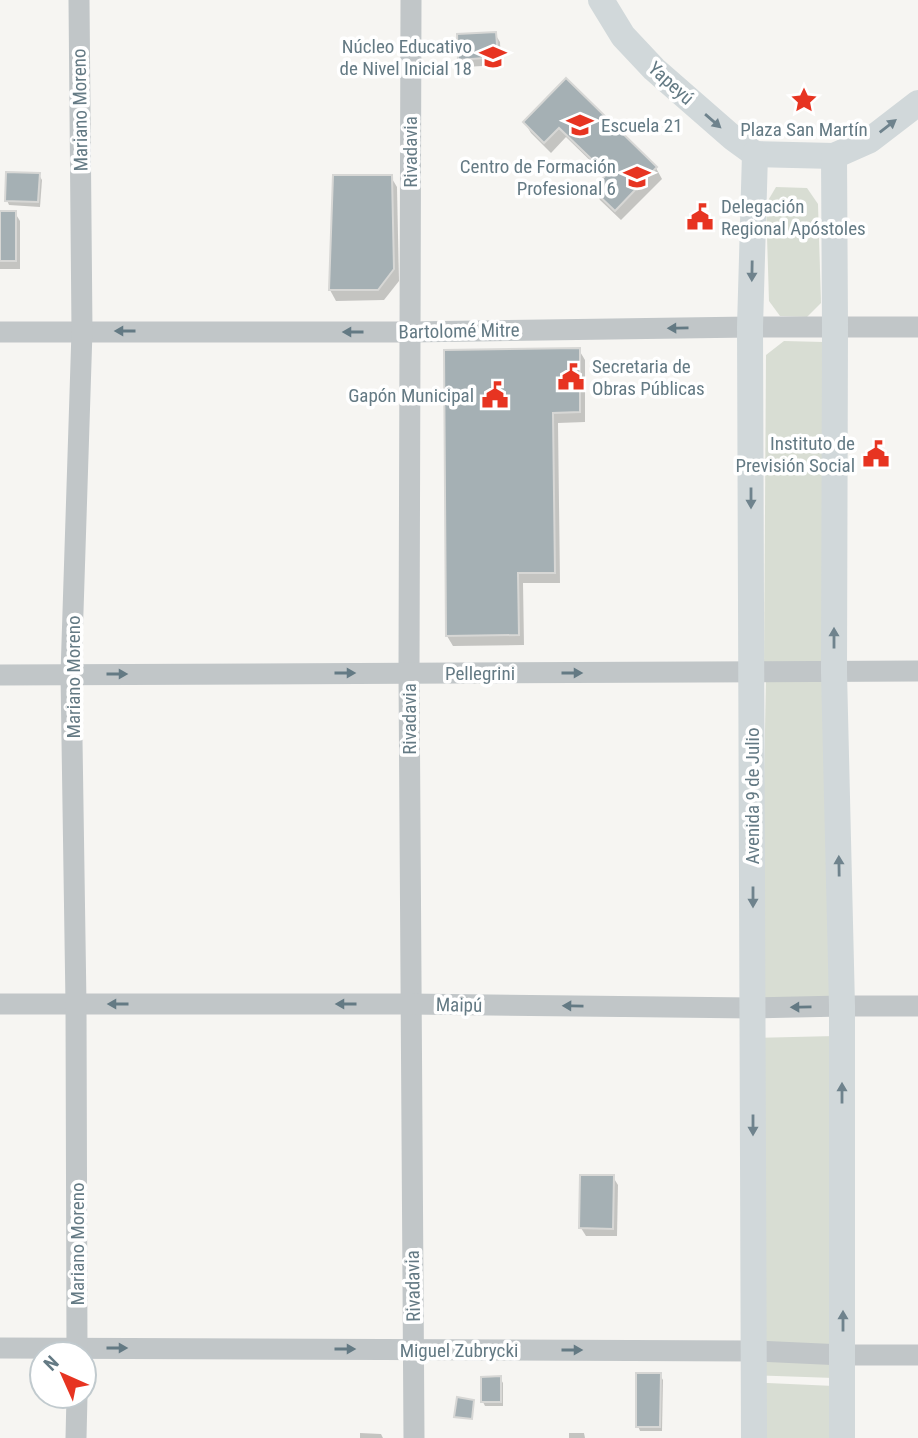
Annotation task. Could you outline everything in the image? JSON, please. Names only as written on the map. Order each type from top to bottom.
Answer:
[{"type":"main road","name":"Yapeyú","points":[[601,0],[623,36],[654,69],[755,154]]},
{"type":"main road","points":[[755,154],[834,156],[870,140],[918,103]]},
{"type":"main road","name":"Avenida 9 de Julio","points":[[754,1438],[750,327],[755,154]]},
{"type":"main road","points":[[834,156],[834,671],[842,1006],[842,1438]]},
{"type":"street","name":"Mariano Moreno","points":[[77,1340],[71,674],[82,331],[79,0]]},
{"type":"street","name":"Rivadavia","points":[[411,0],[409,673],[414,1438]]},
{"type":"street","name":"Bartolomé Mitre","points":[[0,332],[409,332],[918,327]]},
{"type":"street","name":"Pellegrini","points":[[0,675],[918,671]]},
{"type":"street","name":"Maipú","points":[[0,1003],[753,1008],[918,1006]]},
{"type":"street","name":"Miguel Zubrycki","points":[[0,1348],[28,1349]]},
{"type":"street","name":"Miguel Zubrycki","points":[[98,1351],[754,1351],[918,1355]]},
{"type":"street","points":[[76,1438],[77,1410]]},
{"type":"shaded area","points":[[776,187],[807,188],[818,204],[821,303],[807,317],[780,316],[769,301],[766,204]]},
{"type":"shaded area","points":[[784,341],[824,342],[835,665],[764,665],[766,355]]},
{"type":"shaded area","points":[[766,677],[835,678],[839,998],[760,999]]},
{"type":"shaded area","points":[[835,1036],[834,1378],[749,1375],[755,1038]]},
{"type":"shaded area","points":[[747,1382],[834,1386],[834,1438],[747,1438]]},
{"type":"building","points":[[496,32],[498,57],[458,60],[457,34]]},
{"type":"building","points":[[566,78],[657,167],[615,211],[592,189],[607,174],[559,128],[544,143],[523,122]]},
{"type":"building","points":[[6,172],[40,173],[38,202],[5,201]]},
{"type":"building","points":[[333,175],[392,175],[394,269],[378,290],[329,290]]},
{"type":"building","points":[[0,211],[16,211],[16,261],[0,261]]},
{"type":"building","points":[[580,348],[580,412],[553,413],[555,573],[518,573],[519,635],[446,636],[444,350]]},
{"type":"building","points":[[580,1175],[614,1175],[613,1229],[579,1228]]},
{"type":"building","points":[[636,1373],[661,1373],[660,1427],[636,1427]]},
{"type":"building","points":[[501,1376],[501,1402],[481,1402],[481,1377]]},
{"type":"building","points":[[457,1397],[474,1400],[472,1419],[454,1417]]},
{"type":"place","name":"Núcleo Educativo de Nivel Inicial 18","points":[[493,57]]},
{"type":"place","name":"Plaza San Martín","points":[[804,100]]},
{"type":"place","name":"Escuela 21","points":[[580,125]]},
{"type":"place","name":"Centro de Formación Profesional 6","points":[[637,177]]},
{"type":"place","name":"Delegación Regional Apóstoles","points":[[700,217]]},
{"type":"place","name":"Secretaria de Obras Públicas","points":[[571,377]]},
{"type":"place","name":"Gapón Municipal","points":[[495,395]]},
{"type":"place","name":"Instituto de Previsión Social","points":[[876,454]]}]
